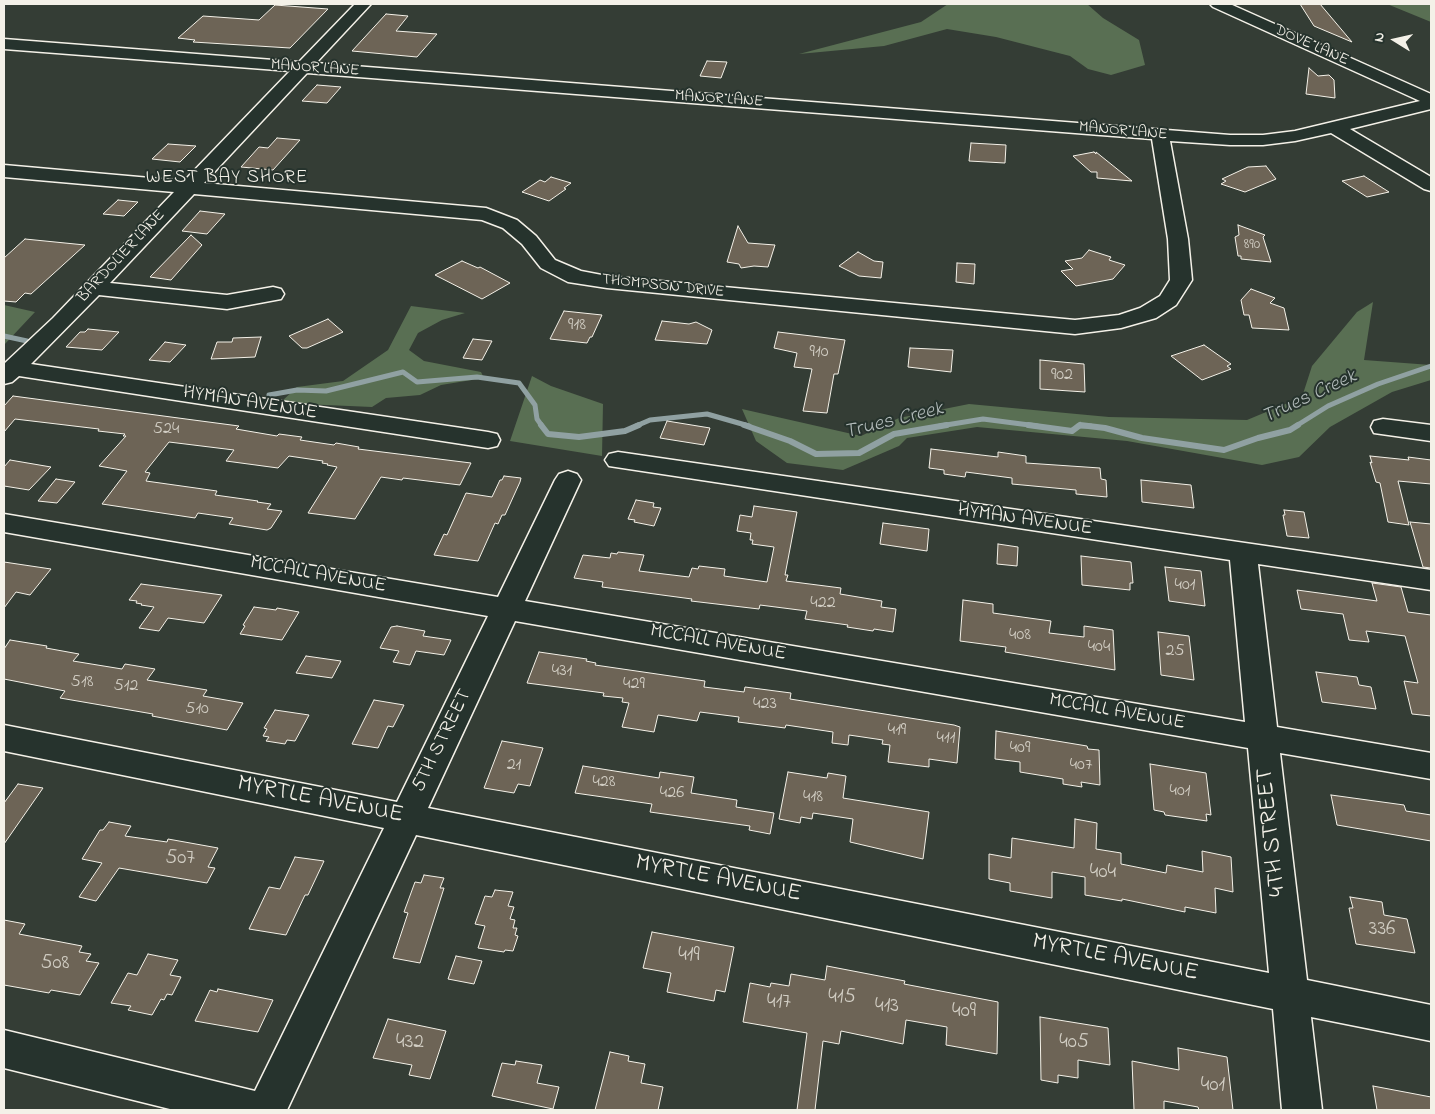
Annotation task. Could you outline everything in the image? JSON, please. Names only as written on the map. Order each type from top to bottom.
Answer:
[{"type":"street","name":"BARDOLIER LANE","points":[[8,372],[60,323],[362,4]]},
{"type":"street","name":"DOVE LANE","points":[[1218,4],[1431,102]]},
{"type":"street","name":"MANOR LANE","points":[[4,44],[1230,140],[1263,140],[1336,128],[1431,102]]},
{"type":"street","points":[[1336,128],[1431,185]]},
{"type":"street","name":"THOMPSON DRIVE","points":[[4,171],[486,214],[510,224],[529,240],[548,264],[576,277],[608,282],[1075,327],[1121,321],[1148,313],[1168,300],[1181,280],[1178,239],[1160,135]]},
{"type":"street","points":[[93,288],[227,302],[274,294]]},
{"type":"street","name":"HYMAN AVENUE","points":[[8,372],[488,440]]},
{"type":"street","points":[[1384,426],[1431,433]]},
{"type":"street","name":"HYMAN AVENUE","points":[[618,460],[1431,580]]},
{"type":"street","name":"5TH STREET","points":[[267,1110],[568,480]]},
{"type":"street","name":"MCCALL AVENUE","points":[[4,523],[1431,766]]},
{"type":"street","name":"4TH STREET","points":[[1243,553],[1302,1110]]},
{"type":"street","name":"MYRTLE AVENUE","points":[[4,738],[1431,1023]]},
{"type":"street","points":[[4,1049],[252,1110]]},
{"type":"green space","points":[[948,4],[1087,4],[1103,18],[1139,40],[1145,65],[1111,75],[1088,69],[1070,56],[996,37],[947,29],[884,46],[799,54],[921,22]]},
{"type":"green space","points":[[1387,4],[1431,4],[1431,22]]},
{"type":"green space","points":[[1373,302],[1364,360],[1431,365],[1431,380],[1392,392],[1330,427],[1299,457],[1262,465],[1127,441],[977,427],[907,438],[899,446],[843,470],[787,463],[756,441],[742,409],[861,436],[899,418],[969,404],[1109,417],[1247,420],[1302,397],[1312,366],[1357,312]]},
{"type":"green space","points":[[4,305],[35,312],[4,345]]},
{"type":"green space","points":[[411,306],[465,313],[442,320],[418,333],[409,350],[424,361],[481,372],[484,378],[441,385],[420,395],[386,398],[372,407],[280,403],[297,387],[343,381],[388,350]]},
{"type":"green space","points":[[532,376],[551,386],[603,404],[602,456],[510,441]]},
{"type":"building","points":[[1300,4],[1320,4],[1352,42],[1314,26]]},
{"type":"building","points":[[275,5],[328,9],[290,48],[193,42],[195,40],[178,38],[203,16],[259,20]]},
{"type":"building","points":[[386,14],[408,16],[396,31],[437,34],[417,57],[352,51]]},
{"type":"building","points":[[707,61],[727,62],[721,78],[700,76]]},
{"type":"building","points":[[1309,68],[1318,76],[1329,75],[1334,80],[1335,98],[1306,94]]},
{"type":"building","points":[[317,85],[341,87],[327,103],[302,101]]},
{"type":"building","points":[[277,138],[300,140],[273,170],[241,167],[259,147],[268,148]]},
{"type":"building","points":[[971,143],[1006,145],[1005,163],[969,161]]},
{"type":"building","points":[[168,144],[196,146],[180,162],[152,159]]},
{"type":"building","points":[[1094,152],[1132,181],[1097,178],[1097,172],[1091,172],[1073,156]]},
{"type":"building","points":[[1266,166],[1276,179],[1245,192],[1221,184],[1226,181],[1222,179],[1248,167]]},
{"type":"building","points":[[1364,176],[1389,192],[1367,197],[1342,181]]},
{"type":"building","points":[[551,177],[571,183],[549,201],[522,192],[540,180],[545,182]]},
{"type":"building","points":[[118,200],[138,202],[124,216],[103,214]]},
{"type":"building","points":[[200,211],[225,214],[207,234],[182,231]]},
{"type":"building","points":[[1238,225],[1265,235],[1263,237],[1271,262],[1241,259],[1241,256],[1238,256],[1235,237],[1239,235]]},
{"type":"building","points":[[738,226],[748,243],[775,245],[768,267],[754,266],[741,268],[739,264],[727,262]]},
{"type":"building","points":[[191,235],[202,245],[171,280],[150,277]]},
{"type":"building","points":[[25,239],[85,245],[31,294],[25,293],[16,302],[4,301],[4,258]]},
{"type":"building","points":[[1089,250],[1111,257],[1109,260],[1125,265],[1113,279],[1076,286],[1061,271],[1073,269],[1065,261],[1082,258]]},
{"type":"building","points":[[858,252],[874,261],[883,262],[881,278],[859,276],[839,266]]},
{"type":"building","points":[[462,261],[478,268],[480,267],[510,283],[482,299],[435,275]]},
{"type":"building","points":[[957,263],[975,264],[974,284],[956,282]]},
{"type":"building","points":[[1251,289],[1275,298],[1270,303],[1284,308],[1289,330],[1252,328],[1249,315],[1244,315],[1241,300]]},
{"type":"building","points":[[564,311],[602,315],[592,337],[590,337],[587,343],[550,339]]},
{"type":"building","points":[[328,319],[343,332],[307,348],[302,348],[289,336]]},
{"type":"building","points":[[662,321],[689,324],[696,322],[712,330],[707,344],[655,340]]},
{"type":"building","points":[[88,329],[119,332],[102,350],[66,347],[80,332],[85,332]]},
{"type":"building","points":[[778,332],[845,340],[838,374],[834,374],[827,413],[803,411],[812,369],[794,367],[797,353],[774,348]]},
{"type":"building","points":[[261,337],[255,357],[211,359],[217,342],[232,342],[233,338]]},
{"type":"building","points":[[473,339],[492,341],[482,360],[463,358]]},
{"type":"building","points":[[165,342],[186,345],[170,362],[149,360]]},
{"type":"building","points":[[1204,345],[1231,364],[1227,366],[1231,369],[1202,380],[1171,356]]},
{"type":"building","points":[[910,348],[953,350],[951,372],[908,367]]},
{"type":"building","points":[[1040,360],[1084,364],[1085,392],[1040,389]]},
{"type":"building","points":[[13,396],[239,426],[236,429],[277,436],[279,434],[302,437],[300,440],[334,445],[336,443],[359,447],[358,449],[471,463],[460,485],[381,477],[355,519],[308,513],[337,467],[322,463],[323,461],[289,456],[278,468],[226,461],[234,450],[169,442],[145,472],[150,473],[146,481],[217,491],[215,495],[271,504],[267,509],[282,511],[271,528],[267,530],[229,524],[233,518],[198,513],[195,518],[102,504],[127,471],[99,466],[126,436],[123,436],[125,434],[15,419],[4,432],[4,406]]},
{"type":"building","points":[[667,421],[710,428],[704,445],[660,438]]},
{"type":"building","points":[[931,449],[998,457],[998,452],[1026,456],[1026,463],[1100,468],[1101,479],[1106,480],[1107,497],[1076,494],[1076,490],[1012,484],[1012,478],[966,472],[965,477],[944,474],[944,470],[929,468]]},
{"type":"building","points":[[1370,456],[1431,460],[1431,484],[1398,481],[1409,525],[1388,522],[1380,483],[1376,482]]},
{"type":"building","points":[[10,460],[51,467],[29,490],[4,486],[4,467]]},
{"type":"building","points":[[504,476],[521,478],[505,515],[502,515],[498,524],[495,523],[478,561],[434,555],[444,534],[447,535],[466,493],[492,497]]},
{"type":"building","points":[[56,479],[75,482],[57,503],[38,501]]},
{"type":"building","points":[[1141,480],[1191,485],[1194,508],[1142,502]]},
{"type":"building","points":[[636,500],[654,503],[653,507],[661,508],[654,526],[628,519]]},
{"type":"building","points":[[754,506],[797,512],[785,575],[788,575],[786,581],[841,588],[840,594],[882,601],[881,607],[896,609],[893,632],[874,629],[873,631],[847,627],[848,625],[805,619],[807,611],[760,605],[759,609],[691,601],[692,599],[602,587],[603,582],[574,578],[583,555],[610,558],[611,553],[617,554],[618,552],[644,555],[639,571],[689,577],[692,568],[698,569],[699,566],[725,569],[724,576],[767,582],[774,547],[752,544],[753,540],[750,540],[751,533],[737,531],[740,515],[752,517]]},
{"type":"building","points":[[1284,510],[1304,512],[1309,538],[1287,536],[1283,515],[1285,515]]},
{"type":"building","points":[[1410,522],[1431,524],[1431,568],[1423,567]]},
{"type":"building","points":[[883,523],[929,529],[927,551],[880,544]]},
{"type":"building","points":[[998,544],[1018,547],[1017,566],[997,564]]},
{"type":"building","points":[[1081,556],[1131,562],[1133,583],[1130,583],[1130,590],[1082,585]]},
{"type":"building","points":[[4,562],[51,569],[30,595],[16,592],[4,608]]},
{"type":"building","points":[[1165,567],[1201,571],[1205,606],[1169,601]]},
{"type":"building","points":[[1372,583],[1401,587],[1408,612],[1431,615],[1431,716],[1412,714],[1404,681],[1418,683],[1405,636],[1366,631],[1369,642],[1349,640],[1343,614],[1301,609],[1297,590],[1377,601]]},
{"type":"building","points":[[141,584],[222,595],[204,623],[168,618],[159,631],[139,628],[154,607],[141,605],[136,603],[137,601],[129,600]]},
{"type":"building","points":[[963,600],[993,604],[993,613],[1051,621],[1049,633],[1084,637],[1084,626],[1113,630],[1115,670],[1005,652],[1006,647],[960,641]]},
{"type":"building","points":[[254,607],[276,610],[277,608],[299,612],[282,640],[240,634]]},
{"type":"building","points":[[397,626],[425,631],[423,636],[451,640],[444,655],[416,651],[410,665],[393,662],[399,651],[380,648],[391,627]]},
{"type":"building","points":[[1158,632],[1189,636],[1194,680],[1161,675]]},
{"type":"building","points":[[10,640],[79,654],[73,661],[122,669],[125,664],[155,669],[147,680],[207,690],[203,696],[243,703],[227,730],[152,716],[153,714],[60,698],[65,691],[4,679],[4,649]]},
{"type":"building","points":[[539,652],[587,659],[586,661],[596,663],[595,665],[705,681],[704,687],[744,692],[745,687],[791,693],[790,699],[954,725],[960,727],[957,763],[929,759],[929,767],[888,762],[890,745],[882,744],[883,740],[849,735],[848,745],[832,743],[833,732],[786,725],[785,728],[738,722],[739,717],[700,712],[697,721],[658,715],[654,732],[622,727],[629,703],[622,702],[623,698],[603,696],[604,693],[527,683]]},
{"type":"building","points":[[306,656],[341,661],[332,678],[296,673]]},
{"type":"building","points":[[1316,672],[1357,677],[1359,685],[1371,687],[1376,709],[1322,702]]},
{"type":"building","points":[[374,700],[404,705],[393,727],[388,726],[378,748],[352,744]]},
{"type":"building","points":[[275,710],[309,715],[295,741],[287,740],[285,744],[266,741],[269,737],[263,736],[267,729],[264,728]]},
{"type":"building","points":[[996,731],[1087,746],[1088,749],[1099,750],[1100,785],[1081,782],[1082,787],[1063,784],[1063,779],[1020,772],[1020,762],[995,759]]},
{"type":"building","points":[[502,741],[543,748],[530,786],[518,784],[514,793],[484,788]]},
{"type":"building","points":[[1150,764],[1206,773],[1211,815],[1206,814],[1207,821],[1165,815],[1164,812],[1154,810]]},
{"type":"building","points":[[583,766],[659,778],[660,772],[694,777],[691,793],[737,800],[736,807],[774,813],[770,834],[749,830],[750,826],[650,812],[652,804],[575,793]]},
{"type":"building","points":[[788,772],[827,778],[828,773],[846,776],[843,798],[929,812],[923,859],[850,842],[853,819],[813,813],[812,819],[801,817],[800,823],[779,819]]},
{"type":"building","points":[[18,784],[43,788],[4,844],[4,803]]},
{"type":"building","points":[[1331,795],[1404,805],[1406,811],[1431,815],[1431,841],[1337,825]]},
{"type":"building","points":[[1075,819],[1097,823],[1096,849],[1121,853],[1121,864],[1166,873],[1167,865],[1203,872],[1202,851],[1231,857],[1233,892],[1215,888],[1216,913],[1185,907],[1185,912],[1122,899],[1122,901],[1085,895],[1085,877],[1052,872],[1052,898],[1010,891],[1010,883],[989,879],[989,854],[1011,858],[1012,838],[1074,848]]},
{"type":"building","points":[[109,822],[131,826],[125,836],[167,842],[168,839],[218,848],[208,867],[215,868],[207,883],[119,868],[96,901],[79,897],[102,863],[82,859],[100,830],[103,830]]},
{"type":"building","points":[[295,857],[324,861],[286,935],[249,929],[269,887],[280,889]]},
{"type":"building","points":[[424,875],[444,878],[440,888],[444,888],[420,963],[393,958],[408,913],[404,912],[415,882],[421,883]]},
{"type":"building","points":[[495,890],[513,892],[508,906],[514,907],[510,919],[515,920],[513,928],[517,928],[515,935],[518,936],[513,951],[505,950],[504,952],[478,948],[485,926],[475,924],[485,896],[492,897]]},
{"type":"building","points":[[1350,897],[1382,902],[1384,915],[1407,919],[1415,953],[1356,944],[1349,908],[1353,908]]},
{"type":"building","points":[[4,920],[25,924],[19,934],[82,946],[79,952],[91,954],[86,961],[99,963],[80,995],[51,990],[49,993],[4,985]]},
{"type":"building","points":[[652,932],[734,947],[725,992],[716,990],[714,1001],[667,992],[671,973],[643,968]]},
{"type":"building","points":[[148,954],[178,960],[170,975],[181,977],[172,995],[167,994],[164,1000],[161,999],[152,1015],[128,1010],[131,1006],[111,1003],[128,973],[137,975]]},
{"type":"building","points":[[456,956],[482,961],[474,984],[448,979]]},
{"type":"building","points":[[827,966],[905,981],[904,984],[998,1002],[997,1054],[946,1045],[947,1027],[906,1020],[903,1044],[841,1031],[839,1044],[823,1041],[815,1110],[797,1110],[807,1033],[743,1022],[750,983],[770,987],[771,983],[789,986],[791,974],[825,980]]},
{"type":"building","points":[[218,989],[273,1000],[258,1032],[195,1021],[210,990],[217,992]]},
{"type":"building","points":[[1040,1017],[1108,1028],[1110,1065],[1078,1060],[1078,1078],[1058,1075],[1058,1083],[1041,1080]]},
{"type":"building","points":[[388,1019],[446,1031],[430,1079],[409,1075],[412,1065],[373,1058]]},
{"type":"building","points":[[1178,1048],[1227,1057],[1233,1110],[1199,1110],[1198,1107],[1164,1101],[1164,1110],[1134,1110],[1132,1061],[1179,1070]]},
{"type":"building","points":[[610,1052],[629,1056],[628,1061],[645,1064],[641,1083],[663,1087],[658,1110],[595,1110]]},
{"type":"building","points":[[516,1061],[542,1065],[537,1083],[559,1087],[553,1109],[492,1096],[502,1063],[515,1065]]},
{"type":"building","points":[[1373,1086],[1431,1097],[1431,1110],[1377,1110]]},
{"type":"waterway","name":"Trues Creek","points":[[4,336],[27,341]]},
{"type":"waterway","name":"Trues Creek","points":[[1296,426],[1328,406],[1378,384],[1431,366]]},
{"type":"waterway","name":"Trues Creek","points":[[269,395],[297,390],[326,391],[403,372],[417,382],[477,377],[519,383],[535,405],[537,419],[542,426]]},
{"type":"waterway","name":"Trues Creek","points":[[636,426],[650,420],[707,414],[749,426]]},
{"type":"waterway","name":"Trues Creek","points":[[940,426],[983,419],[1037,426]]},
{"type":"waterway","name":"Trues Creek","points":[[541,425],[548,434],[579,437],[625,431],[639,425]]},
{"type":"waterway","name":"Trues Creek","points":[[744,425],[790,441],[816,454],[859,453],[894,434],[947,425]]},
{"type":"waterway","name":"Trues Creek","points":[[1028,425],[1072,431],[1079,426]]},
{"type":"waterway","name":"Trues Creek","points":[[1088,426],[1105,428],[1142,438],[1224,450],[1258,438],[1290,430],[1298,425]]},
{"type":"waterway","name":"Trues Creek","points":[[1079,426],[1088,426]]},
{"type":"waterway","name":"Trues Creek","points":[[1079,426],[1088,426]]},
{"type":"district","name":"WEST BAY SHORE","points":[[227,179]]}]
